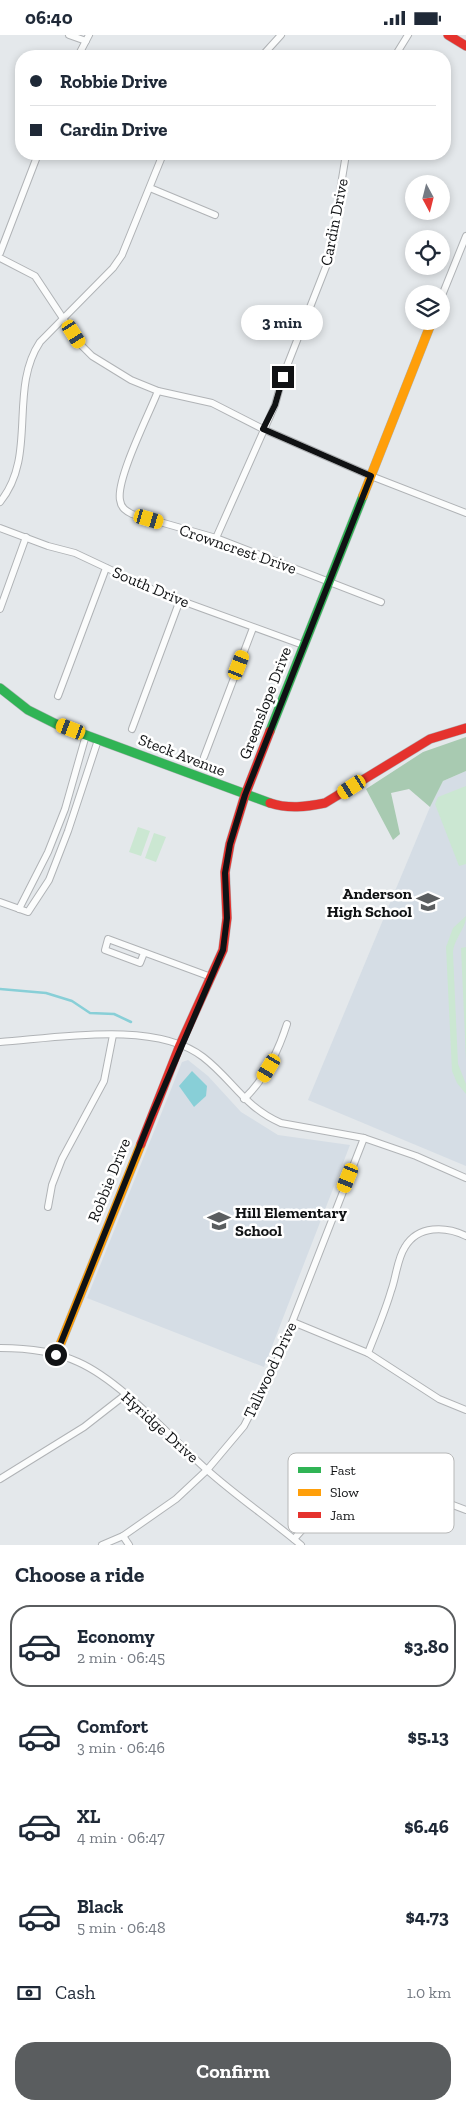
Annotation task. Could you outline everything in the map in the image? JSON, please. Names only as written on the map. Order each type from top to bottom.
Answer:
[{"type":"street","points":[[69,35],[87,38],[81,50]]},
{"type":"street","points":[[267,50],[281,35]]},
{"type":"street","points":[[399,50],[408,35]]},
{"type":"street","points":[[448,35],[466,46]]},
{"type":"street","points":[[0,253],[36,160]]},
{"type":"street","points":[[0,502],[12,481],[21,448],[25,372],[32,354],[40,342],[113,268],[122,255],[160,160]]},
{"type":"street","name":"Cardin Drive","points":[[216,538],[275,405],[283,377],[329,259],[345,160]]},
{"type":"street","points":[[150,188],[215,215]]},
{"type":"street","points":[[446,285],[466,236]]},
{"type":"street","points":[[0,259],[35,276],[80,344],[92,356],[130,380],[158,391],[212,403],[263,429],[371,476],[466,513]]},
{"type":"street","name":"Greenslope Drive","points":[[180,1045],[223,950],[226,934],[225,873],[230,844],[245,795],[428,330]]},
{"type":"street","name":"Crowncrest Drive","points":[[158,391],[123,477],[120,501],[124,509],[132,514],[216,538],[381,602]]},
{"type":"street","name":"South Drive","points":[[0,527],[48,546],[75,553],[180,600],[303,645]]},
{"type":"street","points":[[0,609],[26,537]]},
{"type":"street","points":[[58,696],[106,568]]},
{"type":"street","points":[[132,729],[180,600]]},
{"type":"street","points":[[204,757],[254,627]]},
{"type":"street","name":"Steck Avenue","points":[[0,688],[14,701],[39,717],[245,795],[279,806],[316,806],[334,799],[430,739],[466,728]]},
{"type":"street","points":[[18,909],[48,852],[65,809],[86,735]]},
{"type":"street","points":[[0,902],[28,912],[49,880],[68,831],[98,740]]},
{"type":"street","points":[[144,953],[140,963],[105,950],[108,939],[211,977]]},
{"type":"street","points":[[244,1099],[262,1080],[269,1068],[287,1024]]},
{"type":"street","points":[[48,1207],[52,1185],[62,1159],[104,1081],[113,1035]]},
{"type":"street","points":[[0,1042],[113,1035],[152,1036],[180,1045],[201,1055],[256,1110],[281,1123],[364,1138],[466,1178]]},
{"type":"street","name":"Robbie Drive","points":[[56,1355],[180,1045]]},
{"type":"street","name":"Tallwood Drive","points":[[102,1545],[123,1536],[164,1509],[207,1471],[244,1426],[277,1361],[364,1138]]},
{"type":"street","points":[[368,1353],[391,1292],[404,1249],[409,1241],[430,1229],[446,1228],[466,1236]]},
{"type":"street","points":[[293,1322],[368,1353],[439,1399],[466,1411]]},
{"type":"street","name":"Hyridge Drive","points":[[0,1348],[28,1349],[56,1355],[90,1369],[125,1395],[207,1471],[301,1545]]},
{"type":"street","points":[[0,1479],[84,1427],[125,1395]]},
{"type":"street","points":[[454,1504],[466,1509]]},
{"type":"street","points":[[294,1539],[299,1533]]},
{"type":"street","points":[[123,1536],[130,1545]]},
{"type":"shaded area","name":"Anderson High School","points":[[466,771],[466,1166],[308,1100],[430,807],[443,781]]},
{"type":"shaded area","name":"Hill Elementary School","points":[[188,1060],[208,1076],[241,1112],[278,1135],[350,1145],[264,1367],[87,1298],[182,1062]]},
{"type":"green space","points":[[466,737],[466,771],[443,781],[430,807],[409,789],[391,793],[400,834],[393,840],[366,789],[423,752]]},
{"type":"green space","points":[[466,786],[466,864],[459,866],[435,804],[438,797]]},
{"type":"green space","points":[[138,827],[150,831],[141,856],[129,852]]},
{"type":"green space","points":[[154,833],[166,837],[156,862],[145,858]]},
{"type":"green space","points":[[466,916],[453,953],[458,1064],[466,1084],[466,1094],[457,1083],[452,1071],[446,947],[453,928]]},
{"type":"green space","points":[[466,947],[466,1060],[461,948]]},
{"type":"water","points":[[192,1071],[207,1086],[206,1096],[194,1107],[179,1086]]},
{"type":"waterway","points":[[0,989],[46,993],[72,1001],[90,1013],[114,1014],[131,1022]]},
{"type":"traffic: fast","points":[[270,731],[363,496]]},
{"type":"traffic: fast","points":[[0,688],[28,710],[56,724],[270,803]]},
{"type":"traffic: slow","points":[[363,496],[428,330]]},
{"type":"traffic: slow","points":[[56,1355],[141,1144]]},
{"type":"traffic: jam","points":[[448,35],[466,46]]},
{"type":"traffic: jam","points":[[270,803],[297,807],[325,803],[430,739],[466,728]]},
{"type":"traffic: jam","points":[[141,1144],[180,1045],[223,950],[227,918],[225,872],[230,844],[245,795],[270,731]]},
{"type":"place","name":"Anderson High School","points":[[428,902]]},
{"type":"place","name":"Hill Elementary School","points":[[219,1221]]},
{"type":"route","points":[[56,1355],[180,1045],[223,950],[227,918],[225,873],[230,844],[245,795],[371,476],[263,429],[275,405],[283,377]]}]
